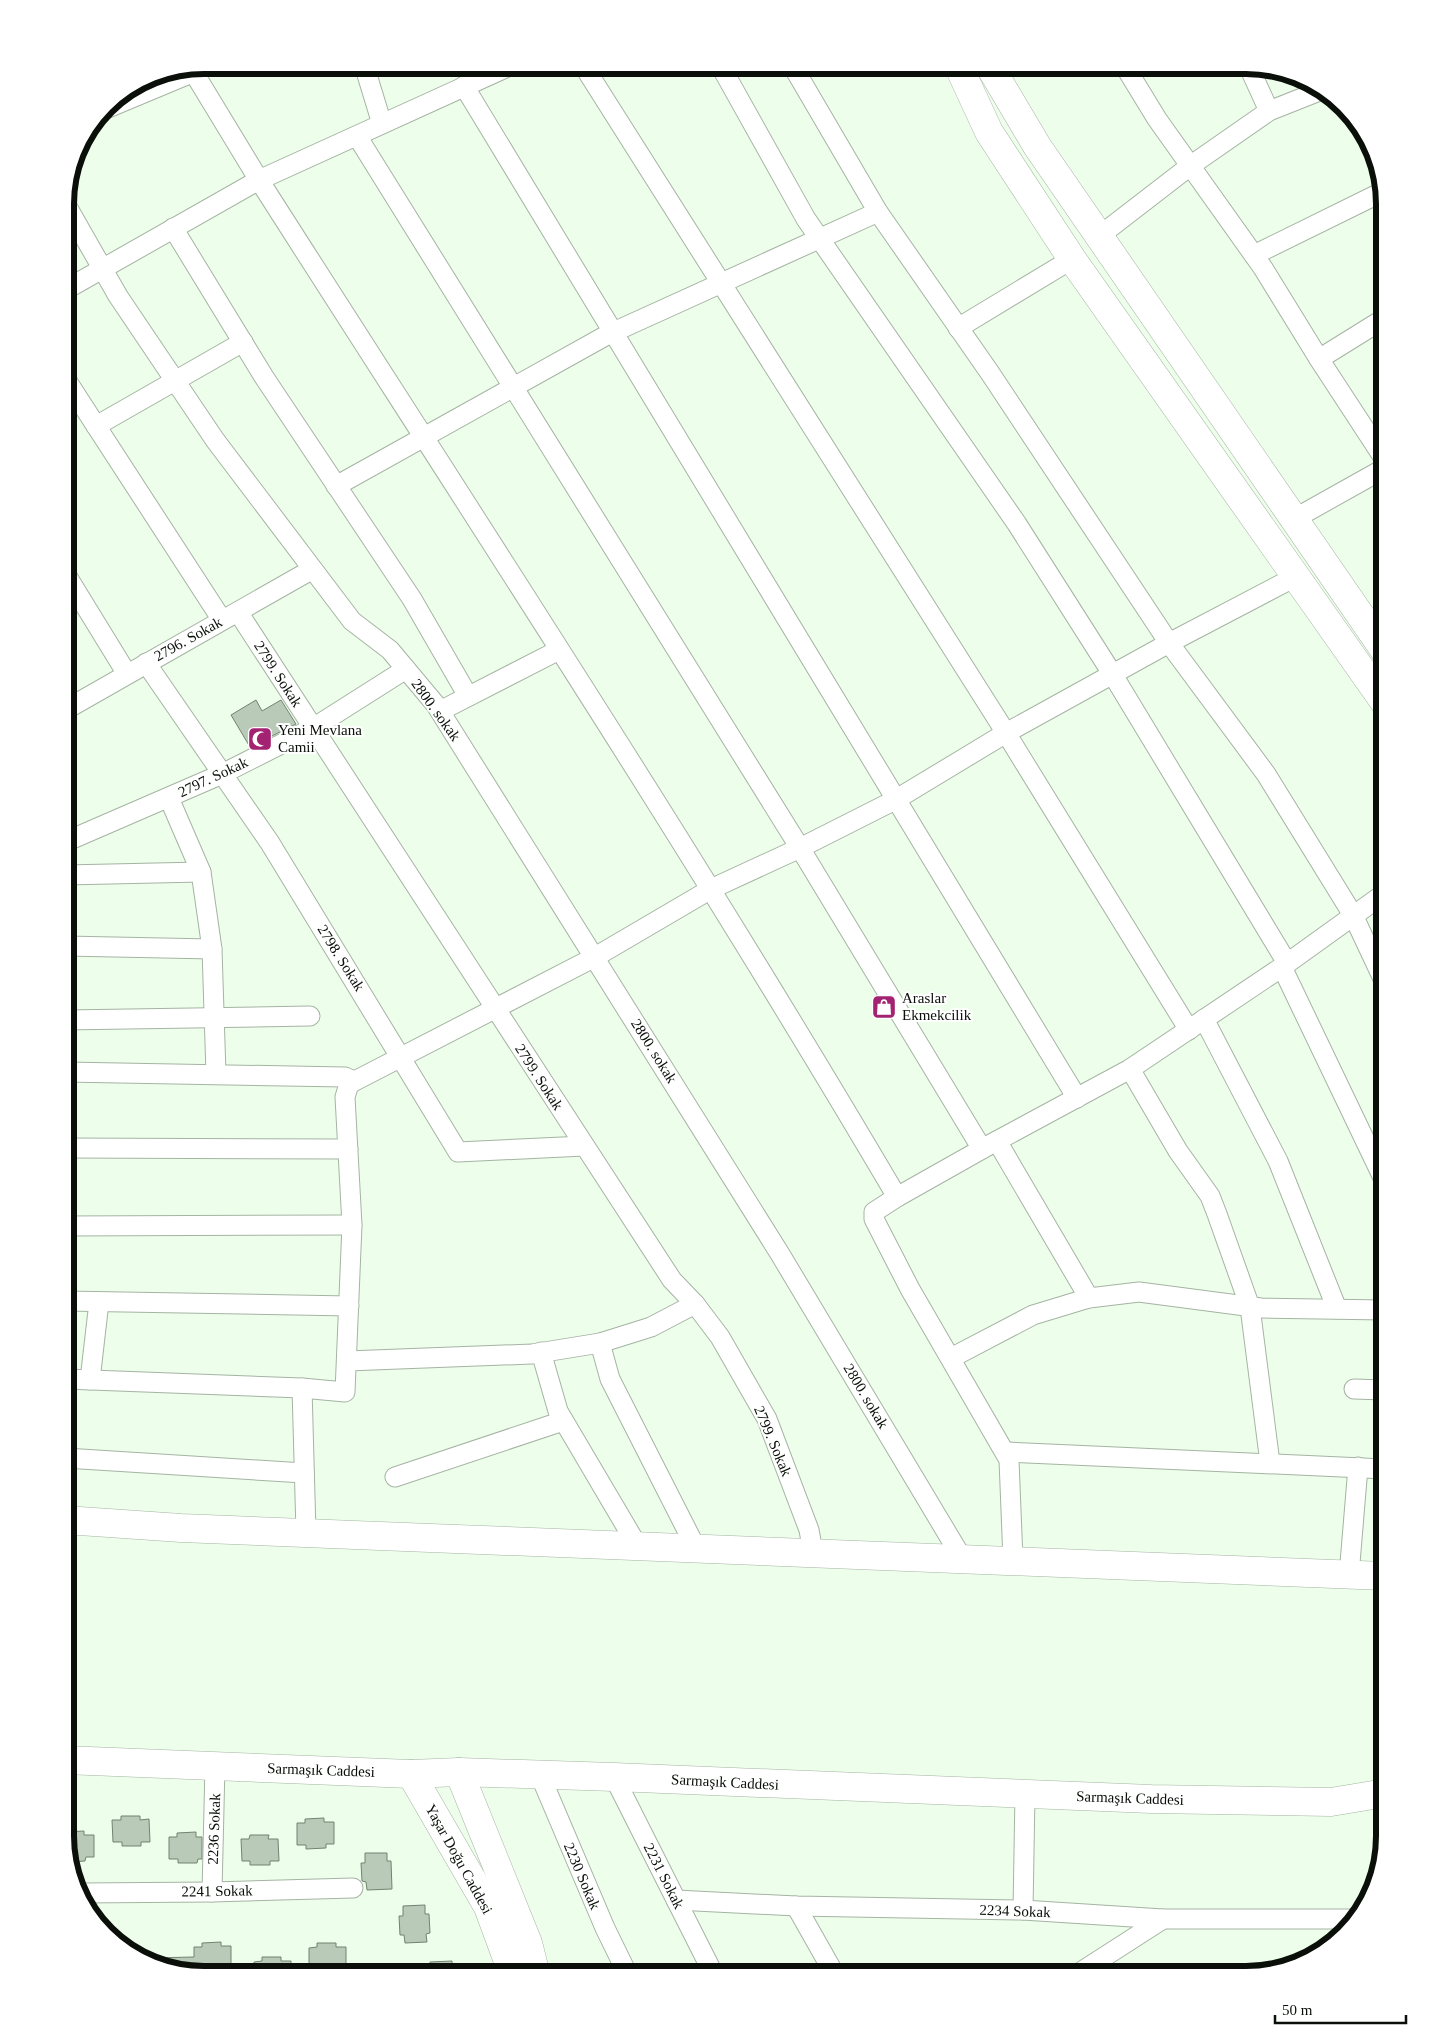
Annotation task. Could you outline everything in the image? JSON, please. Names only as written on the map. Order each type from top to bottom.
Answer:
[{"type":"main road","points":[[962,74],[990,132],[1072,259],[1376,690]]},
{"type":"main road","points":[[994,74],[1037,146],[1098,237],[1294,519],[1376,621]]},
{"type":"main road","points":[[74,1520],[306,1532],[1376,1576]]},
{"type":"main road","name":"Sarmaşık Caddesi","points":[[74,1760],[411,1774],[459,1772],[614,1777],[1151,1799],[1331,1802],[1376,1795]]},
{"type":"main road","name":"Yaşar Doğu Caddesi","points":[[459,1772],[528,1943],[534,1966]]},
{"type":"main road","name":"Yaşar Doğu Caddesi","points":[[411,1774],[488,1907],[510,1966]]},
{"type":"street","points":[[196,74],[259,180],[710,889],[822,1070],[897,1197]]},
{"type":"street","points":[[367,74],[382,124]]},
{"type":"street","points":[[74,285],[259,180],[357,136],[469,78],[482,74]]},
{"type":"street","points":[[589,74],[1006,733],[1188,1030]]},
{"type":"street","points":[[725,74],[806,219],[1018,524],[1113,675],[1285,965],[1338,1089],[1376,1164]]},
{"type":"street","points":[[797,74],[878,212],[1169,643],[1266,774],[1353,915],[1376,964]]},
{"type":"street","points":[[1130,74],[1190,166],[1254,255],[1376,446]]},
{"type":"street","points":[[1252,74],[1269,111]]},
{"type":"street","points":[[128,99],[178,77]]},
{"type":"street","points":[[469,78],[614,332],[895,800],[1077,1098]]},
{"type":"street","points":[[1098,237],[1190,166],[1269,111],[1314,93]]},
{"type":"street","points":[[357,136],[800,848],[1089,1298]]},
{"type":"street","points":[[1254,255],[1375,195]]},
{"type":"street","points":[[336,486],[614,332],[878,212]]},
{"type":"street","name":"2800. sokak","points":[[74,219],[118,296],[175,381],[215,440],[311,570],[352,621],[390,650],[440,711],[838,1349],[962,1558]]},
{"type":"street","points":[[173,228],[242,342],[412,599],[468,696]]},
{"type":"street","points":[[958,328],[1072,259]]},
{"type":"street","points":[[1319,359],[1376,324]]},
{"type":"street","points":[[96,426],[242,342]]},
{"type":"street","name":"2799. Sokak","points":[[74,392],[230,616],[313,728],[672,1280],[695,1304],[720,1337],[767,1420],[809,1530],[813,1552]]},
{"type":"street","points":[[1294,519],[1376,473]]},
{"type":"street","name":"2796. Sokak","points":[[74,705],[311,570]]},
{"type":"street","points":[[74,1379],[302,1388],[345,1392],[352,1225],[345,1097],[350,1084],[595,957],[710,889],[800,848],[895,800],[1006,733],[1169,643],[1295,577]]},
{"type":"street","points":[[74,588],[127,674]]},
{"type":"street","points":[[440,711],[559,650]]},
{"type":"street","name":"2798. Sokak","points":[[146,663],[270,843],[402,1057],[458,1152],[584,1146]]},
{"type":"street","name":"2797. Sokak","points":[[74,838],[222,774],[313,728],[406,669]]},
{"type":"street","points":[[169,798],[201,872],[212,949],[216,1074]]},
{"type":"street","points":[[74,874],[201,872]]},
{"type":"street","points":[[1012,1560],[1009,1460],[1006,1452],[910,1289],[874,1219],[874,1212],[990,1145],[1130,1069],[1285,965],[1376,899]]},
{"type":"street","points":[[74,946],[212,949]]},
{"type":"street","points":[[74,1020],[310,1016]]},
{"type":"street","points":[[1204,1019],[1278,1161],[1337,1309]]},
{"type":"street","points":[[1130,1069],[1178,1151],[1210,1196],[1250,1307],[1270,1463]]},
{"type":"street","points":[[74,1072],[345,1077],[354,1081]]},
{"type":"street","points":[[74,1148],[348,1148]]},
{"type":"street","points":[[74,1226],[352,1225]]},
{"type":"street","points":[[951,1358],[1033,1315],[1089,1298],[1139,1292],[1250,1307],[1376,1310]]},
{"type":"street","points":[[74,1301],[349,1306]]},
{"type":"street","points":[[90,1380],[99,1302]]},
{"type":"street","points":[[347,1361],[541,1352],[600,1343],[651,1327],[695,1304]]},
{"type":"street","points":[[600,1343],[610,1379],[696,1548]]},
{"type":"street","points":[[541,1352],[563,1421],[636,1546]]},
{"type":"street","points":[[302,1388],[306,1532]]},
{"type":"street","points":[[1354,1389],[1376,1390]]},
{"type":"street","points":[[395,1477],[563,1421]]},
{"type":"street","points":[[1006,1452],[1376,1468]]},
{"type":"street","points":[[74,1459],[304,1473]]},
{"type":"street","points":[[1349,1575],[1358,1467]]},
{"type":"street","name":"2236 Sokak","points":[[212,1892],[215,1766]]},
{"type":"street","name":"2230 Sokak","points":[[540,1775],[624,1966]]},
{"type":"street","name":"2231 Sokak","points":[[614,1777],[709,1966]]},
{"type":"street","points":[[1023,1910],[1025,1794]]},
{"type":"street","name":"2241 Sokak","points":[[87,1893],[353,1888]]},
{"type":"street","name":"2234 Sokak","points":[[676,1900],[796,1906],[1023,1910],[1163,1919],[1346,1919]]},
{"type":"street","points":[[796,1906],[830,1966]]},
{"type":"street","points":[[1090,1966],[1163,1919]]},
{"type":"building","name":"Yeni Mevlana Camii","points":[[256,700],[262,711],[281,700],[296,724],[250,747],[231,715]]},
{"type":"building","points":[[121,1816],[140,1816],[140,1820],[149,1819],[150,1842],[141,1842],[141,1846],[122,1846],[122,1842],[113,1842],[112,1820],[121,1820]]},
{"type":"building","points":[[324,1818],[324,1822],[334,1822],[334,1844],[326,1844],[326,1848],[306,1849],[306,1845],[297,1845],[297,1823],[305,1823],[305,1819]]},
{"type":"building","points":[[84,1831],[84,1835],[94,1835],[94,1857],[86,1857],[85,1861],[77,1862],[74,1832]]},
{"type":"building","points":[[196,1832],[196,1837],[202,1837],[202,1859],[198,1859],[197,1863],[178,1863],[178,1859],[169,1859],[169,1837],[177,1837],[177,1833]]},
{"type":"building","points":[[250,1835],[269,1835],[268,1839],[278,1839],[279,1861],[270,1861],[270,1865],[250,1865],[250,1861],[242,1861],[241,1839],[249,1839]]},
{"type":"building","points":[[365,1853],[387,1853],[387,1861],[391,1861],[392,1889],[367,1890],[366,1882],[362,1881],[361,1863],[365,1863]]},
{"type":"building","points":[[425,1905],[425,1914],[429,1914],[430,1933],[426,1934],[427,1942],[405,1943],[404,1935],[400,1935],[399,1916],[403,1916],[403,1906]]},
{"type":"building","points":[[221,1942],[221,1946],[231,1946],[231,1966],[195,1966],[179,1964],[159,1958],[194,1957],[194,1947],[202,1947],[202,1943]]},
{"type":"building","points":[[317,1943],[336,1943],[336,1947],[346,1947],[346,1966],[309,1966],[309,1948],[317,1947]]},
{"type":"building","points":[[262,1957],[281,1957],[281,1961],[291,1961],[291,1966],[254,1966],[254,1962],[262,1961]]},
{"type":"building","points":[[452,1961],[452,1966],[430,1966],[430,1962]]},
{"type":"place","name":"Yeni Mevlana Camii","points":[[260,739]]},
{"type":"place","name":"Araslar Ekmekcilik","points":[[884,1007]]}]
